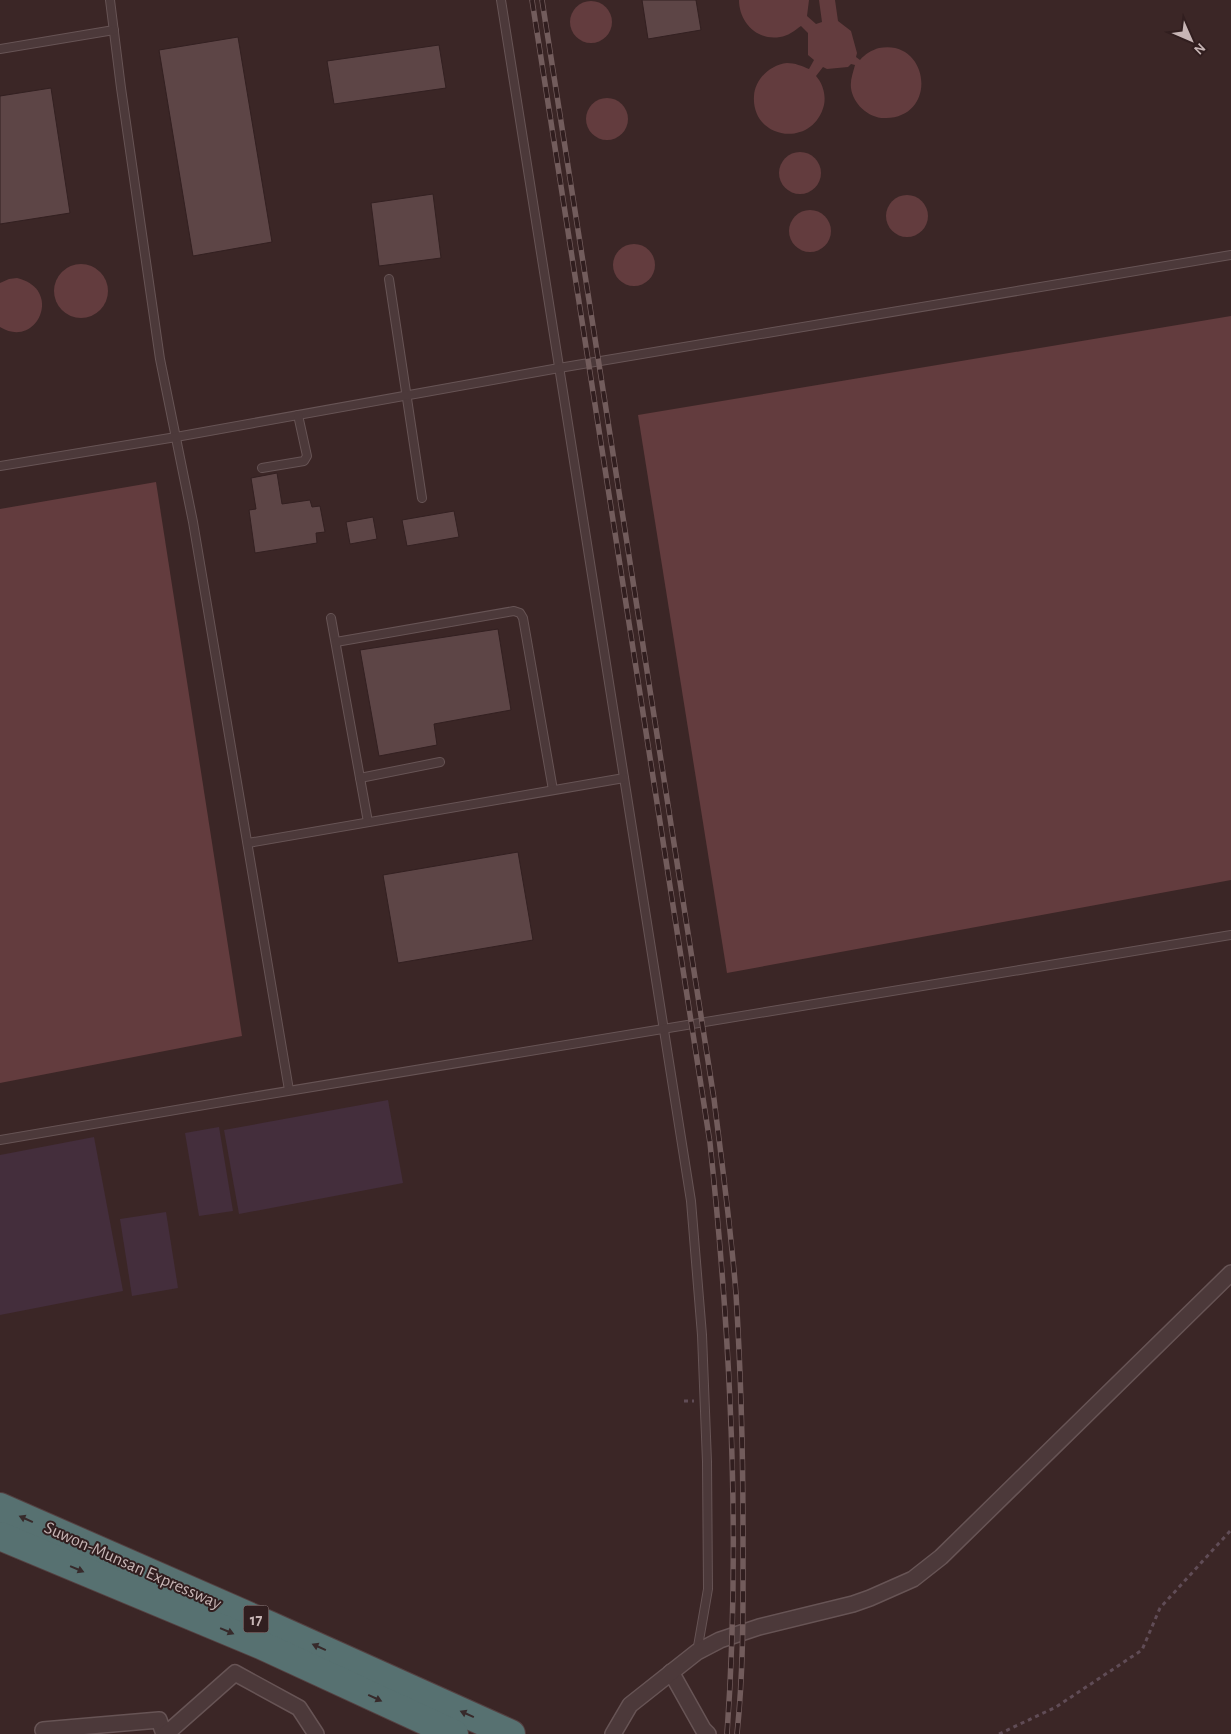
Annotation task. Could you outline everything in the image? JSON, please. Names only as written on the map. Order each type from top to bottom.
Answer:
[{"type":"highway","name":"Suwon-Munsan Expressway","points":[[0,1507],[511,1734]]},
{"type":"highway","name":"Suwon-Munsan Expressway","points":[[0,1536],[261,1645],[454,1734]]},
{"type":"street","points":[[612,1734],[630,1705],[697,1652],[720,1640],[852,1604],[913,1579],[941,1557],[1231,1273]]},
{"type":"street","points":[[671,1672],[708,1734]]},
{"type":"street","points":[[43,1730],[159,1720],[165,1734],[235,1673],[299,1708],[316,1734]]},
{"type":"lane","points":[[110,0],[160,359],[194,522],[289,1090]]},
{"type":"lane","points":[[501,0],[691,1201],[702,1335],[707,1462],[708,1589],[697,1652]]},
{"type":"lane","points":[[0,49],[114,30]]},
{"type":"lane","points":[[0,466],[176,437],[559,368],[1231,255]]},
{"type":"lane","points":[[389,280],[422,498]]},
{"type":"lane","points":[[262,468],[304,461],[306,459],[307,456],[298,415]]},
{"type":"lane","points":[[336,642],[514,611],[520,613],[523,618],[553,790]]},
{"type":"lane","points":[[332,618],[368,822]]},
{"type":"lane","points":[[360,778],[440,762]]},
{"type":"lane","points":[[248,843],[624,778]]},
{"type":"lane","points":[[0,1140],[289,1090],[664,1030],[1231,935]]},
{"type":"path","points":[[999,1734],[1056,1707],[1142,1650],[1160,1608],[1231,1530]]},
{"type":"shaded area","points":[[739,0],[809,0],[807,16],[816,24],[822,22],[819,0],[835,0],[838,21],[851,31],[857,53],[856,57],[860,60],[866,54],[879,48],[896,48],[909,55],[917,65],[921,79],[920,93],[914,105],[903,114],[886,118],[874,116],[858,105],[852,94],[851,82],[855,65],[851,64],[848,67],[827,69],[823,67],[816,76],[822,86],[825,97],[818,119],[808,128],[796,133],[784,134],[772,130],[762,122],[756,111],[754,96],[757,84],[764,74],[781,64],[793,64],[809,69],[814,60],[808,55],[808,33],[801,26],[780,37],[764,36],[757,33],[742,16]]},
{"type":"shaded area","points":[[595,1],[603,4],[609,10],[612,22],[609,34],[603,40],[587,43],[579,40],[573,34],[570,18],[573,10],[579,4]]},
{"type":"shaded area","points":[[611,98],[619,101],[625,107],[628,119],[625,131],[619,137],[603,140],[595,137],[589,131],[586,115],[589,107],[595,101]]},
{"type":"shaded area","points":[[804,152],[812,155],[818,161],[821,173],[818,185],[812,191],[796,194],[788,191],[782,185],[779,169],[782,161],[788,155]]},
{"type":"shaded area","points":[[911,195],[919,198],[925,204],[928,216],[925,228],[919,234],[903,237],[895,234],[889,228],[886,212],[889,204],[895,198]]},
{"type":"shaded area","points":[[814,210],[822,213],[828,219],[831,231],[828,243],[822,249],[806,252],[798,249],[792,243],[789,227],[792,219],[798,213]]},
{"type":"shaded area","points":[[638,244],[646,247],[652,253],[655,265],[652,277],[646,283],[630,286],[622,283],[616,277],[613,261],[616,253],[622,247]]},
{"type":"shaded area","points":[[81,264],[91,266],[100,272],[106,281],[108,291],[106,301],[100,310],[91,316],[81,318],[71,316],[62,310],[56,301],[54,291],[56,281],[62,272],[71,266]]},
{"type":"shaded area","points":[[17,278],[31,284],[39,294],[42,304],[40,315],[34,325],[25,331],[13,332],[0,327],[0,283]]},
{"type":"shaded area","points":[[1231,316],[1231,880],[727,973],[638,415]]},
{"type":"shaded area","points":[[156,482],[242,1036],[0,1083],[0,509]]},
{"type":"shaded area","points":[[388,1100],[403,1183],[239,1214],[224,1130]]},
{"type":"shaded area","points":[[219,1127],[233,1211],[199,1216],[185,1133]]},
{"type":"shaded area","points":[[94,1137],[123,1291],[0,1315],[0,1155]]},
{"type":"shaded area","points":[[166,1212],[178,1288],[132,1296],[120,1219]]},
{"type":"building","points":[[642,0],[696,0],[701,30],[648,39]]},
{"type":"building","points":[[238,37],[272,242],[193,256],[159,50]]},
{"type":"building","points":[[439,45],[446,88],[334,104],[327,61]]},
{"type":"building","points":[[51,88],[70,213],[0,224],[0,96]]},
{"type":"building","points":[[433,194],[441,258],[379,266],[371,203]]},
{"type":"building","points":[[277,473],[282,504],[310,500],[312,507],[320,506],[325,532],[316,533],[317,543],[255,553],[249,510],[256,509],[251,478]]},
{"type":"building","points":[[454,511],[459,537],[407,546],[402,520]]},
{"type":"building","points":[[373,517],[377,539],[350,544],[346,522]]},
{"type":"building","points":[[498,629],[511,710],[434,724],[437,745],[379,756],[360,650]]},
{"type":"building","points":[[518,852],[533,940],[398,963],[383,875]]},
{"type":"railway","points":[[532,0],[710,1143],[723,1290],[732,1438],[733,1586],[727,1734]]},
{"type":"railway","points":[[542,0],[714,1099],[729,1221],[738,1324],[743,1473],[743,1634],[737,1734]]}]
